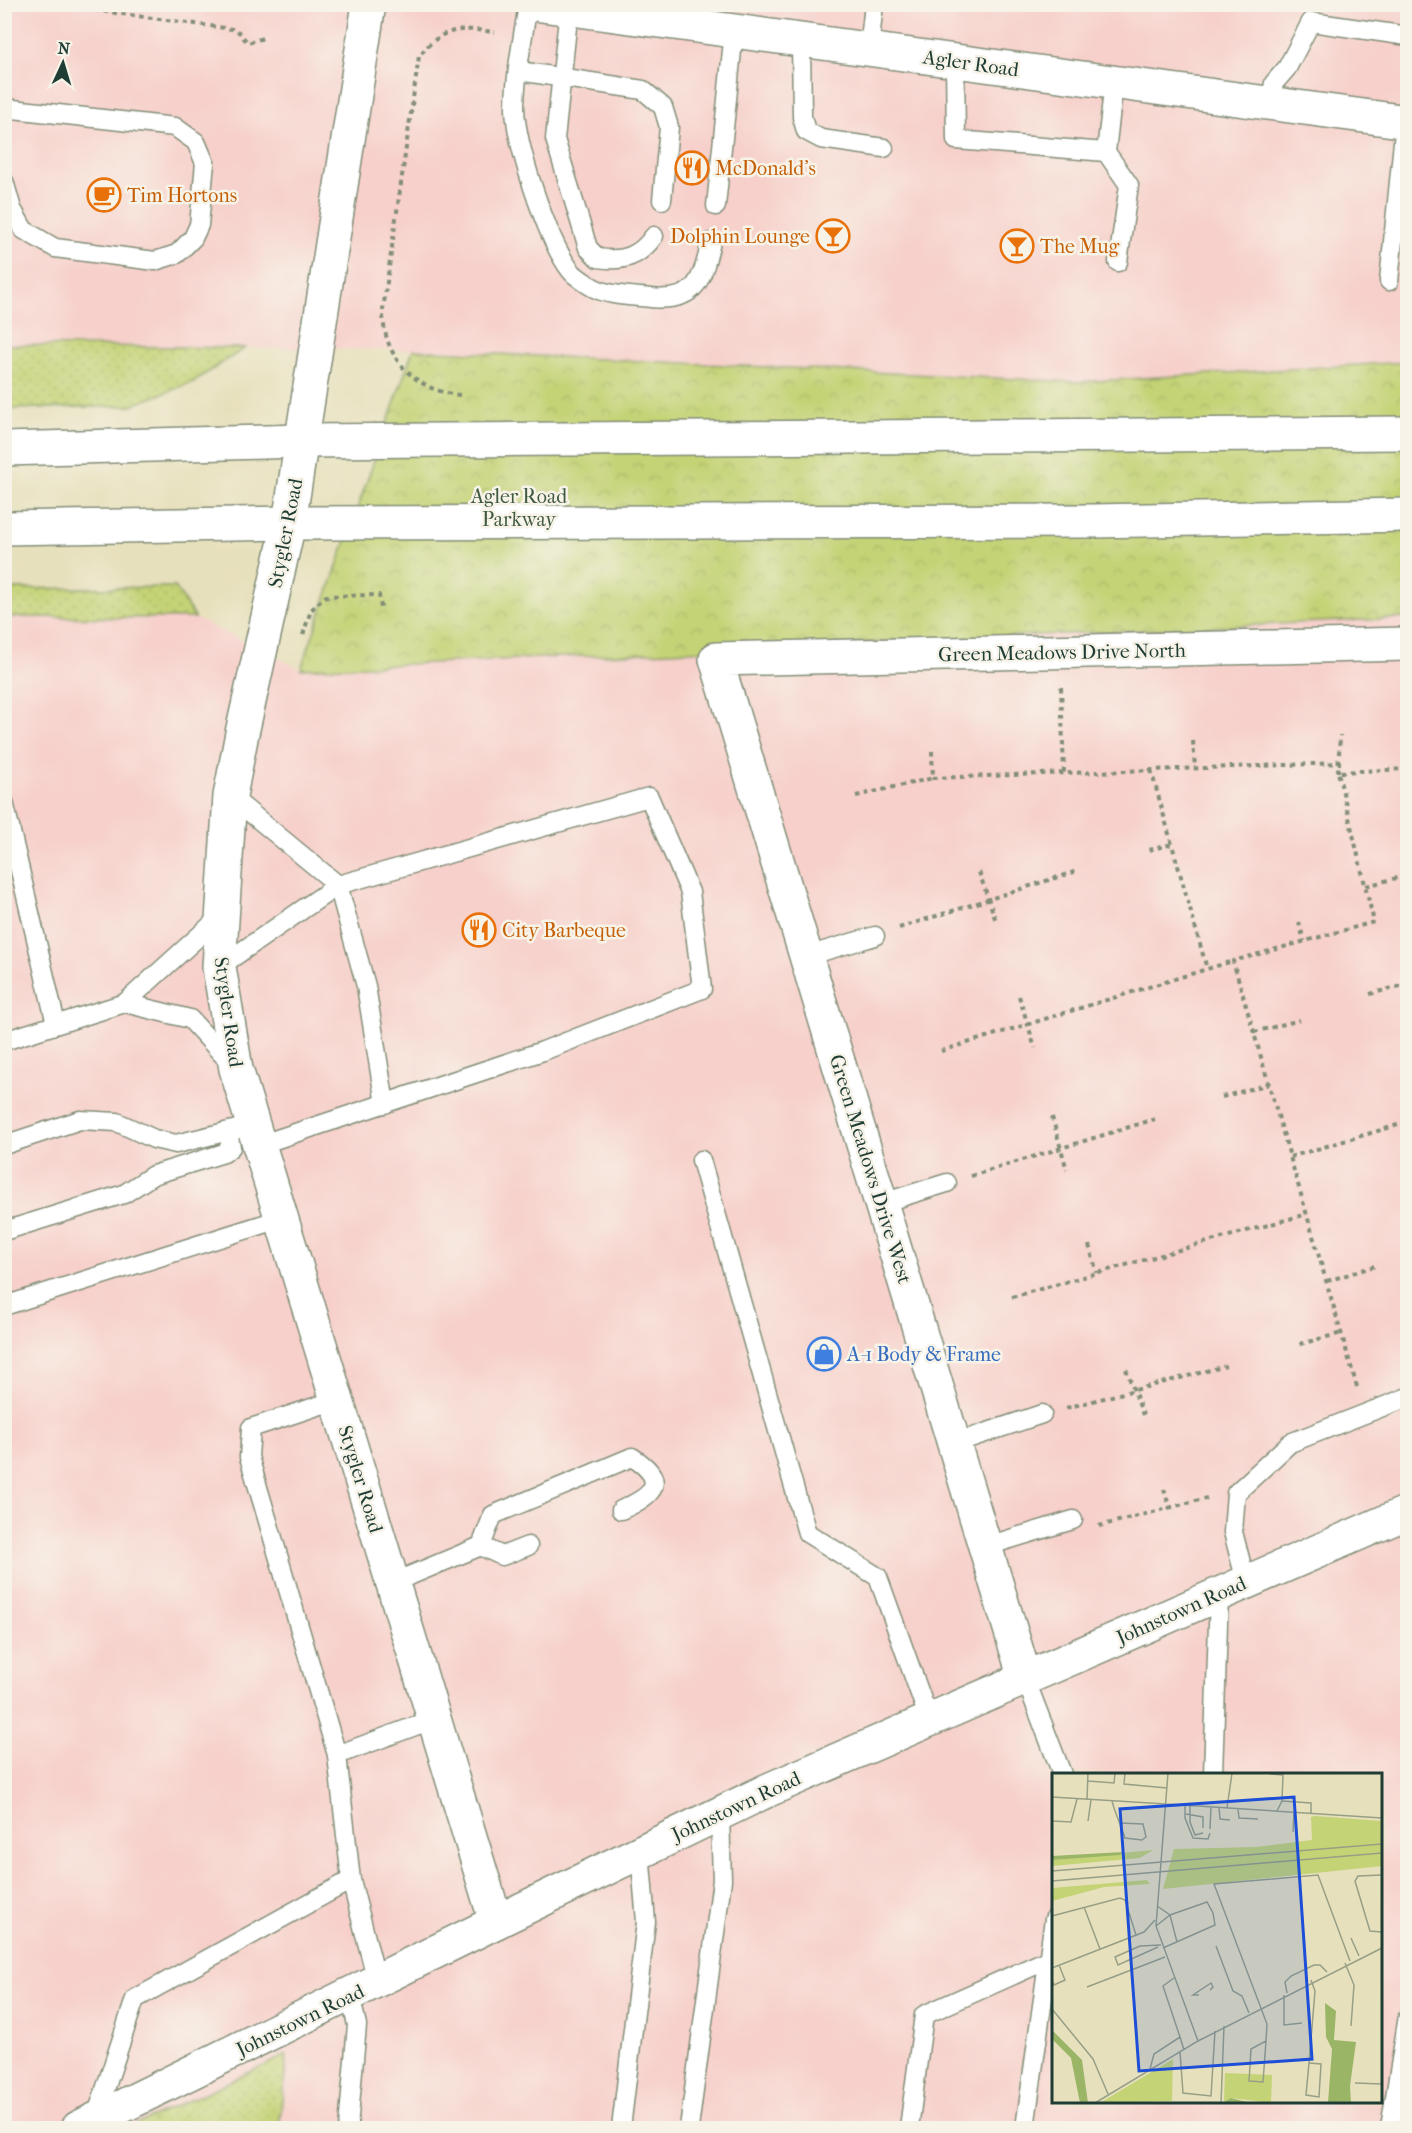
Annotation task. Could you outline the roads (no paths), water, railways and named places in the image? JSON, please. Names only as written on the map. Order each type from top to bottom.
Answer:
[{"type":"main road","name":"Stygler Road","points":[[369,4],[289,523],[230,796],[220,917],[219,967],[247,1134],[280,1219],[496,1922]]},
{"type":"main road","name":"Agler Road","points":[[534,4],[1406,122]]},
{"type":"main road","points":[[4,449],[301,441],[1407,433]]},
{"type":"main road","points":[[4,528],[289,523],[1092,521],[1407,515]]},
{"type":"main road","name":"Green Meadows Drive North","points":[[716,660],[1407,644]]},
{"type":"main road","name":"Green Meadows Drive West","points":[[716,660],[987,1546],[1025,1678]]},
{"type":"main road","name":"Johnstown Road","points":[[87,2124],[720,1814],[929,1719],[1407,1512]]},
{"type":"lane","points":[[528,4],[515,110],[530,176],[548,229],[572,272],[591,287],[617,294],[660,299],[689,292],[702,277],[711,242]]},
{"type":"lane","points":[[869,49],[874,4]]},
{"type":"lane","points":[[569,9],[555,139],[588,248],[598,258],[629,258],[645,249],[654,236]]},
{"type":"lane","points":[[1270,103],[1274,83],[1287,68],[1313,13],[1407,36]]},
{"type":"lane","points":[[716,206],[734,31]]},
{"type":"lane","points":[[801,40],[802,117],[806,130],[821,139],[884,148]]},
{"type":"lane","points":[[955,60],[956,140],[1106,152]]},
{"type":"lane","points":[[519,71],[643,90],[663,107],[669,127],[662,200]]},
{"type":"lane","points":[[1114,82],[1106,152],[1129,185],[1118,262]]},
{"type":"lane","points":[[4,108],[175,127],[196,142],[205,163],[200,225],[193,238],[177,254],[155,261],[55,248],[24,230],[12,209],[4,181]]},
{"type":"lane","points":[[1389,280],[1406,122]]},
{"type":"lane","points":[[230,796],[338,885],[366,986],[385,1104]]},
{"type":"lane","points":[[4,1145],[80,1120],[117,1122],[154,1139],[176,1144],[247,1134],[385,1104],[543,1051],[702,989],[690,892],[649,797],[338,885],[219,967]]},
{"type":"lane","points":[[4,802],[56,1024]]},
{"type":"lane","points":[[4,1041],[125,1003],[220,917]]},
{"type":"lane","points":[[807,956],[875,936]]},
{"type":"lane","points":[[125,1003],[190,1020],[236,1069]]},
{"type":"lane","points":[[4,1231],[124,1194],[153,1175],[224,1153],[247,1134]]},
{"type":"lane","points":[[701,1160],[807,1533],[878,1576],[929,1719]]},
{"type":"lane","points":[[882,1203],[947,1183]]},
{"type":"lane","points":[[4,1306],[280,1219]]},
{"type":"lane","points":[[1213,1773],[1233,1588],[1236,1493],[1290,1443],[1407,1397]]},
{"type":"lane","points":[[336,1400],[251,1428],[249,1457],[338,1755],[363,1988],[357,2025],[348,2128]]},
{"type":"lane","points":[[955,1443],[1042,1414]]},
{"type":"lane","points":[[392,1582],[481,1546],[493,1515],[632,1457],[648,1467],[653,1479],[652,1489],[646,1499],[621,1510]]},
{"type":"lane","points":[[987,1546],[1073,1520]]},
{"type":"lane","points":[[481,1546],[502,1556],[528,1546]]},
{"type":"lane","points":[[1025,1678],[1062,1773]]},
{"type":"lane","points":[[338,1755],[434,1719]]},
{"type":"lane","points":[[690,2128],[722,1880],[720,1814]]},
{"type":"lane","points":[[621,2128],[646,1922],[640,1852]]},
{"type":"lane","points":[[87,2124],[135,1999],[351,1880]]},
{"type":"lane","points":[[1025,2128],[1052,1926]]},
{"type":"lane","points":[[909,2128],[924,2015],[1047,1959]]},
{"type":"lane","points":[[1390,2128],[1407,2016]]},
{"type":"place","name":"McDonald's","points":[[692,168]]},
{"type":"place","name":"Tim Hortons","points":[[104,195]]},
{"type":"place","name":"Dolphin Lounge","points":[[833,236]]},
{"type":"place","name":"The Mug","points":[[1017,246]]},
{"type":"place","name":"City Barbeque","points":[[479,930]]},
{"type":"place","name":"A-1 Body & Frame","points":[[824,1354]]},
{"type":"park label","name":"Agler Road Parkway","points":[[519,508]]}]
